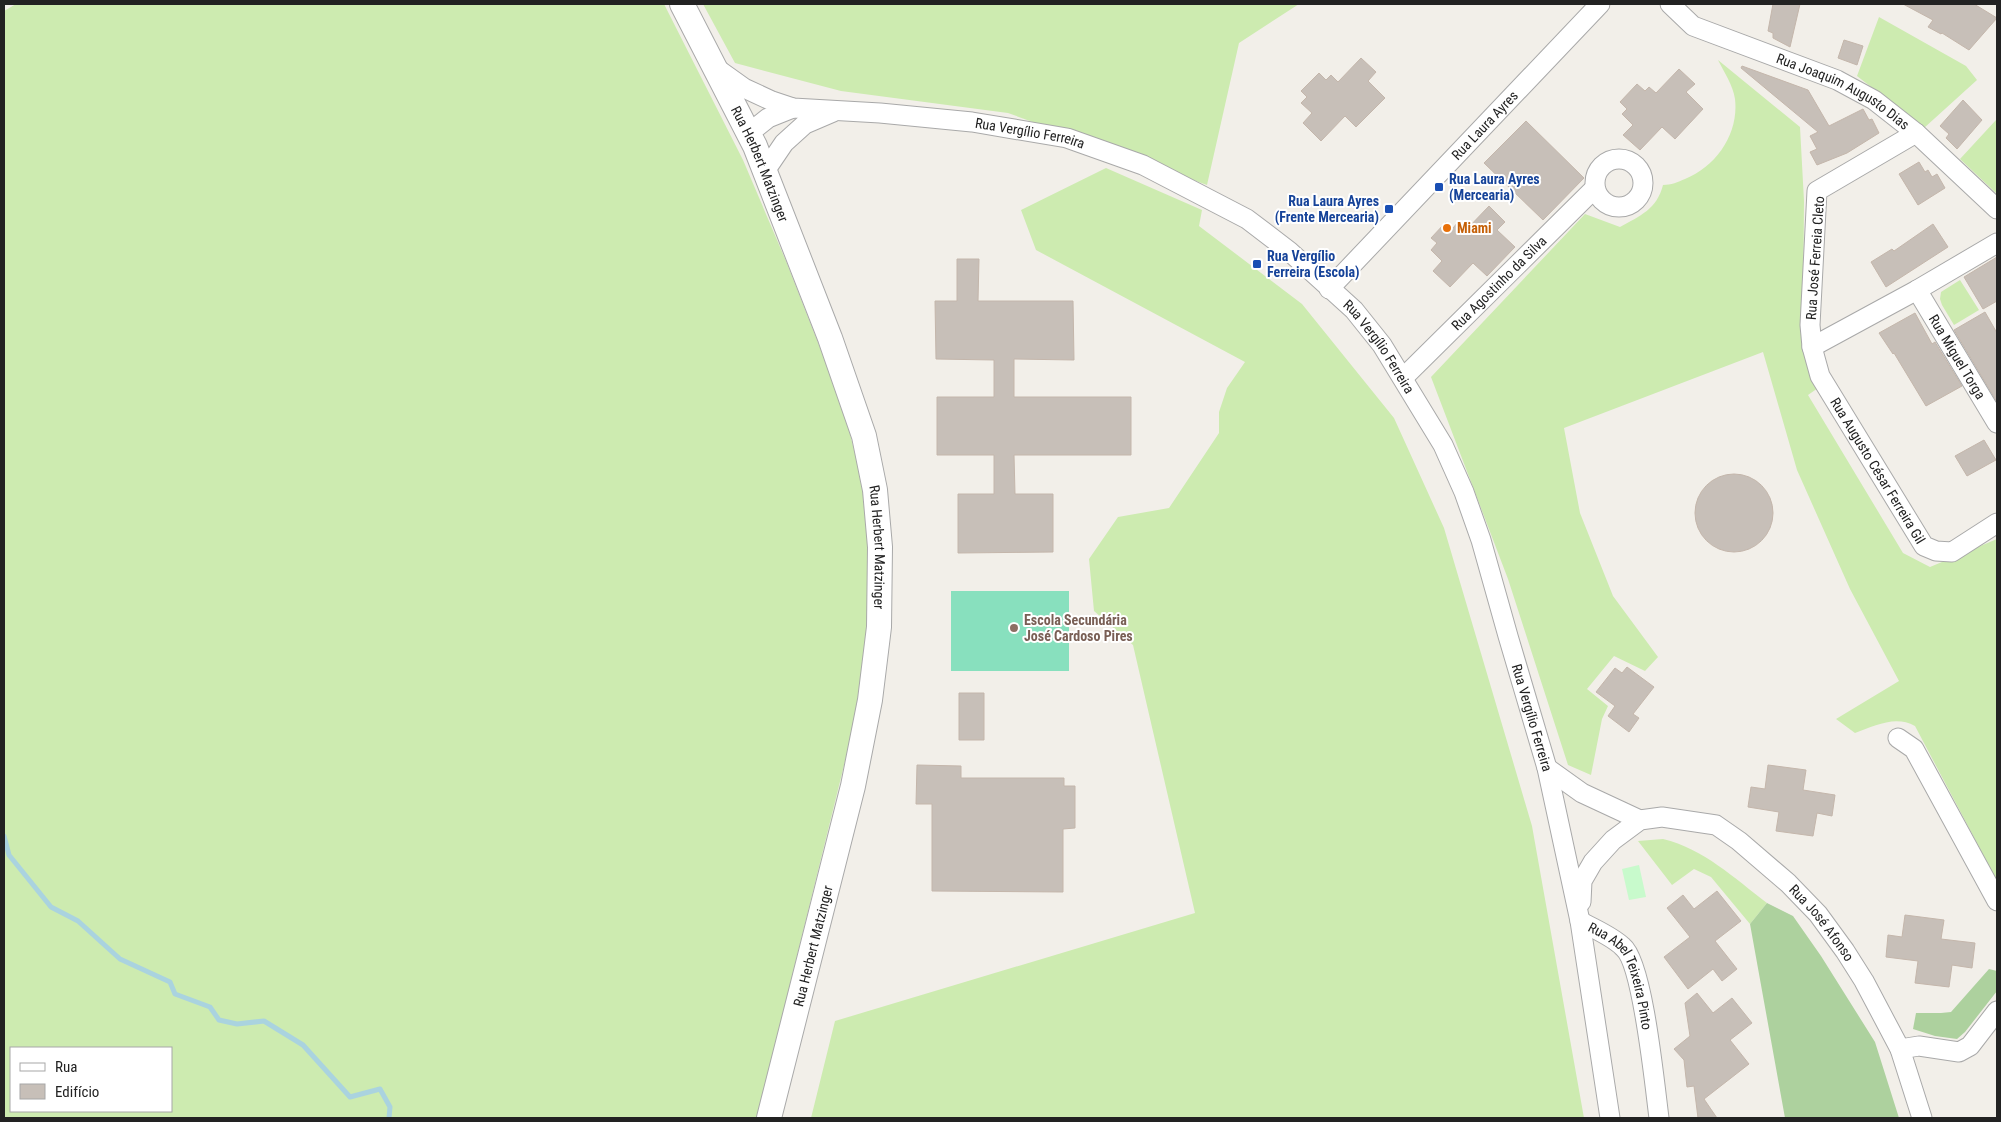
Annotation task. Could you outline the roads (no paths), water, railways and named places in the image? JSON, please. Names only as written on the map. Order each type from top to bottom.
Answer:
[{"type":"street","name":"Rua Herbert Matzinger","points":[[682,4],[716,68],[765,171],[830,338],[864,436],[875,490],[880,547],[879,627],[868,709],[851,795],[769,1118]]},
{"type":"street","name":"Rua Laura Ayres","points":[[1329,289],[1600,4]]},
{"type":"street","name":"Rua Joaquim Augusto Dias","points":[[1670,4],[1693,26],[1837,80],[1874,100],[1916,132],[1997,209]]},
{"type":"street","name":"Rua Vergílio Ferreira","points":[[716,68],[744,88],[793,108],[880,113],[972,122],[1067,138],[1143,165],[1247,219],[1289,251],[1354,310],[1382,344],[1404,378],[1443,446],[1464,492],[1481,540],[1547,768],[1580,921]]},
{"type":"street","name":"Rua Vergílio Ferreira","points":[[748,134],[768,118],[793,108]]},
{"type":"street","name":"Rua Vergílio Ferreira","points":[[765,171],[784,143],[805,124],[837,111]]},
{"type":"street","name":"Rua José Ferreia Cleto","points":[[1812,347],[1810,325],[1817,191],[1916,132]]},
{"type":"street","name":"Rua Agostinho da Silva","points":[[1404,378],[1595,188]]},
{"type":"street","points":[[1812,347],[1917,290],[1997,243]]},
{"type":"street","name":"Rua Miguel Torga","points":[[1917,290],[1997,424]]},
{"type":"street","name":"Rua Augusto César Ferreira Gil","points":[[1812,347],[1820,376],[1924,546],[1936,551],[1952,552],[1997,523]]},
{"type":"street","points":[[1898,738],[1914,749],[1997,901]]},
{"type":"street","points":[[1547,768],[1582,793],[1640,820]]},
{"type":"street","name":"Rua José Afonso","points":[[1580,921],[1582,881],[1593,862],[1612,840],[1640,820],[1662,817],[1716,825],[1739,841],[1788,883],[1818,914],[1845,951],[1864,981],[1900,1049],[1922,1118]]},
{"type":"street","name":"Rua Abel Teixeira Pinto","points":[[1580,921],[1610,1118]]},
{"type":"street","name":"Rua Abel Teixeira Pinto","points":[[1580,921],[1624,947],[1635,968],[1648,1036],[1659,1118]]},
{"type":"street","points":[[1900,1049],[1919,1046],[1959,1052],[1970,1046],[1997,1011]]},
{"type":"waterway","points":[[4,836],[9,855],[51,907],[78,921],[120,959],[170,982],[175,994],[210,1007],[219,1020],[237,1024],[264,1021],[303,1045],[350,1097],[380,1089],[390,1107],[389,1118]]},
{"type":"place","name":"Rua Laura Ayres (Mercearia)","points":[[1439,187]]},
{"type":"place","name":"Rua Laura Ayres (Frente Mercearia)","points":[[1389,209]]},
{"type":"place","name":"Miami","points":[[1447,228]]},
{"type":"place","name":"Rua Vergílio Ferreira (Escola)","points":[[1257,264]]},
{"type":"place","name":"Escola Secundária José Cardoso Pires","points":[[1014,628]]}]
